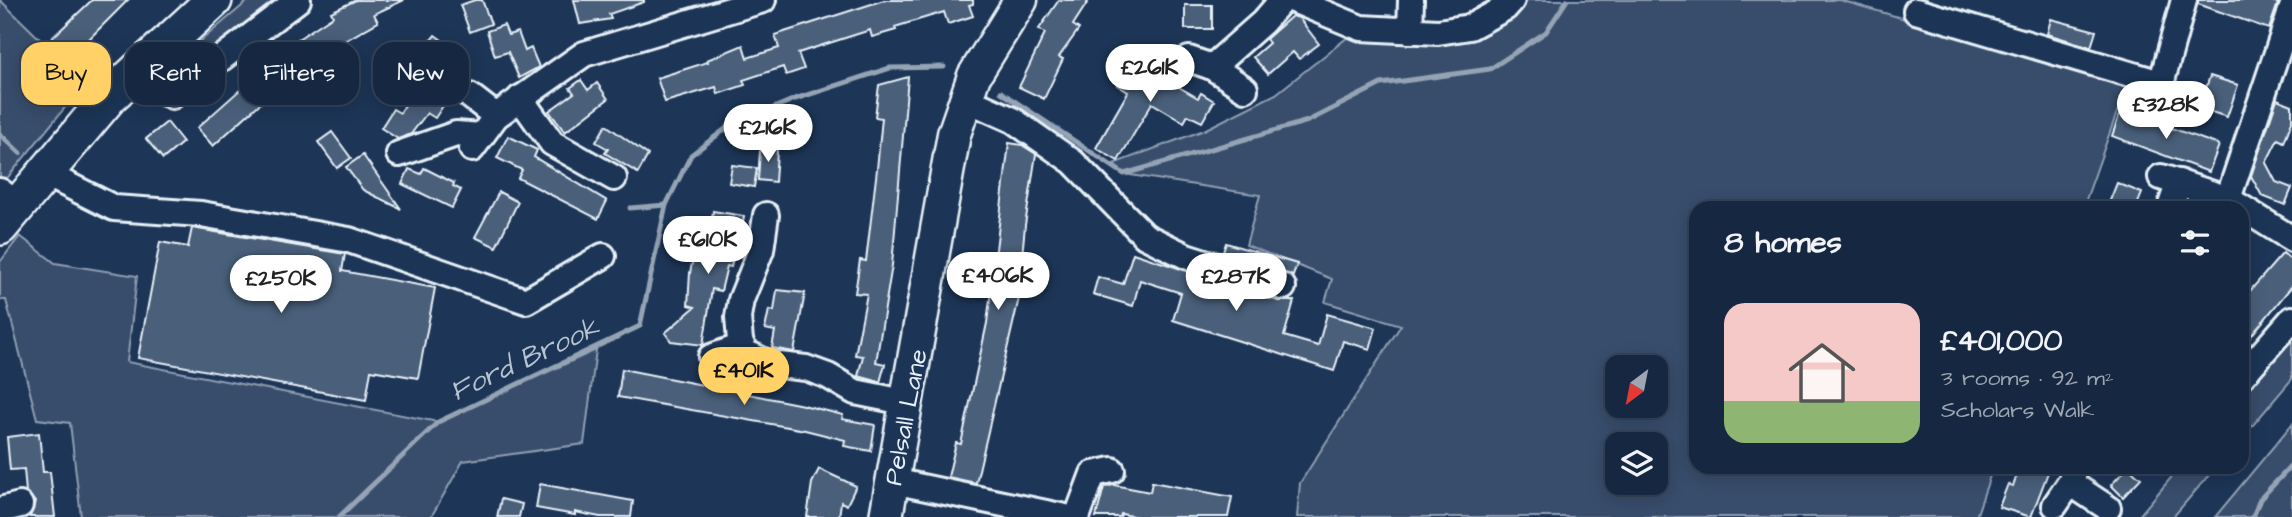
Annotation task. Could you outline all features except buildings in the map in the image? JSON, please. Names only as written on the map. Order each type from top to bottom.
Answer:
[{"type":"highway","points":[[168,42],[214,0]]},
{"type":"highway","points":[[6,208],[44,173],[125,81]]},
{"type":"main road","name":"Pelsall Lane","points":[[886,517],[909,402],[954,134],[974,76],[1021,0]]},
{"type":"street","points":[[225,56],[298,0]]},
{"type":"street","points":[[399,154],[456,134],[483,134],[520,97],[584,54],[763,0]]},
{"type":"street","points":[[1245,89],[1200,63],[1263,22],[1282,0]]},
{"type":"street","points":[[1293,0],[1361,28],[1438,32],[1470,27],[1505,8],[1512,0]]},
{"type":"street","points":[[1410,31],[1411,0]]},
{"type":"street","points":[[1916,11],[2157,82],[2163,77],[2185,0]]},
{"type":"street","points":[[2228,199],[2292,8]]},
{"type":"street","points":[[470,96],[483,134]]},
{"type":"street","points":[[520,97],[552,143],[614,178]]},
{"type":"street","points":[[966,99],[1013,120],[1073,162],[1145,236],[1186,256],[1283,287]]},
{"type":"street","points":[[44,173],[114,208],[201,214],[349,240],[526,302],[603,256]]},
{"type":"street","points":[[2169,201],[2170,180],[2231,201]]},
{"type":"street","points":[[2249,212],[2286,234]]},
{"type":"street","points":[[766,215],[761,250],[748,280],[738,317],[742,346],[754,358],[806,368],[828,376],[855,392],[909,402]]},
{"type":"street","points":[[2249,368],[2292,319]]},
{"type":"street","points":[[711,357],[742,346]]},
{"type":"street","points":[[1077,517],[1093,474],[1112,470]]},
{"type":"street","points":[[2054,505],[2073,475],[2108,508]]},
{"type":"street","points":[[893,481],[1065,517]]},
{"type":"shaded area","points":[[0,0],[43,42],[21,42],[21,105],[67,105],[0,187]]},
{"type":"shaded area","points":[[249,0],[284,0],[225,44],[225,42],[200,42]]},
{"type":"shaded area","points":[[1526,0],[1840,0],[2127,84],[2085,201],[1689,201],[1689,474],[1991,474],[1976,517],[1297,517],[1300,483],[1401,325],[1325,302],[1332,279],[1246,245],[1260,195],[1124,174],[1113,164],[1204,130],[1276,94],[1353,33],[1514,15]]},
{"type":"shaded area","points":[[20,236],[55,263],[137,276],[127,362],[438,422],[596,350],[584,444],[463,461],[431,517],[81,517],[70,423],[37,419],[6,300],[0,300],[0,262]]},
{"type":"shaded area","points":[[2292,337],[2292,379],[2249,430],[2249,388]]},
{"type":"shaded area","points":[[2292,424],[2292,517],[2215,517]]},
{"type":"shaded area","points":[[2174,474],[2210,474],[2173,517],[2138,517]]},
{"type":"waterway","name":"Ford Brook","points":[[1001,92],[1124,174],[1308,121],[1381,84],[1490,69],[1546,32],[1567,0]]},
{"type":"waterway","name":"Ford Brook","points":[[630,208],[666,205],[691,155],[728,127],[795,99],[890,68],[944,67]]},
{"type":"waterway","name":"Ford Brook","points":[[0,134],[20,153]]},
{"type":"waterway","name":"Ford Brook","points":[[339,517],[438,422],[640,326],[666,205]]},
{"type":"waterway","points":[[2253,517],[2260,499],[2292,465]]}]
